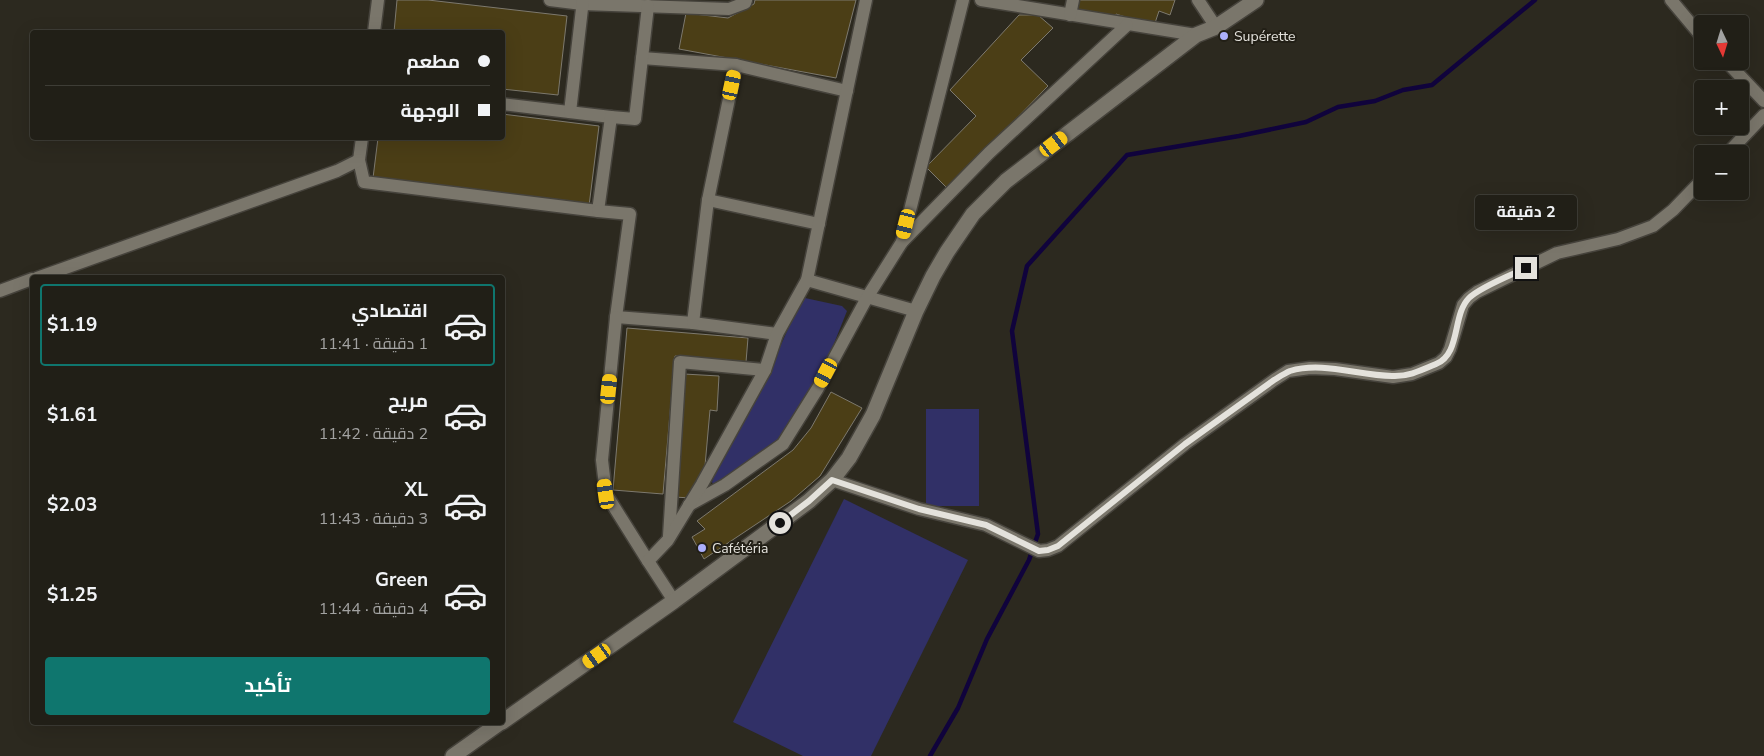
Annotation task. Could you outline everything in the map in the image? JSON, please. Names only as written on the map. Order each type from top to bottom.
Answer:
[{"type":"street","points":[[374,30],[378,0]]},
{"type":"street","points":[[550,0],[729,9],[746,0]]},
{"type":"street","points":[[648,561],[668,540],[689,505],[764,370],[777,334],[807,280],[866,0]]},
{"type":"street","points":[[902,242],[963,0]]},
{"type":"street","points":[[981,0],[1196,35]]},
{"type":"street","points":[[1070,15],[1073,0]]},
{"type":"street","points":[[1198,0],[1216,26]]},
{"type":"street","points":[[505,720],[674,601],[809,501],[832,480],[849,458],[870,421],[916,311],[947,252],[973,214],[1006,181],[1196,35],[1216,26],[1244,5],[1256,0]]},
{"type":"street","points":[[1671,0],[1694,27]]},
{"type":"street","points":[[570,112],[582,2]]},
{"type":"street","points":[[505,104],[635,120],[648,6]]},
{"type":"street","points":[[689,505],[726,484],[782,444],[818,388],[868,296],[902,242],[989,153],[1127,25]]},
{"type":"street","points":[[642,58],[736,65],[847,92]]},
{"type":"street","points":[[693,323],[708,200],[736,65]]},
{"type":"street","points":[[1735,70],[1764,101]]},
{"type":"street","points":[[1736,145],[1764,115]]},
{"type":"street","points":[[598,211],[611,117]]},
{"type":"street","points":[[362,140],[360,160],[364,182],[630,214],[616,317],[602,460],[606,494],[674,601]]},
{"type":"street","points":[[45,275],[328,174],[360,160]]},
{"type":"street","points":[[832,480],[919,509],[986,525],[1039,551],[1048,550],[1058,546],[1185,444],[1288,371],[1310,368],[1336,369],[1393,376],[1412,374],[1439,363],[1446,357],[1450,349],[1463,306],[1477,292],[1557,253],[1618,239],[1653,226],[1673,210],[1694,188]]},
{"type":"street","points":[[708,200],[819,224]]},
{"type":"street","points":[[0,291],[30,280]]},
{"type":"street","points":[[807,280],[916,311]]},
{"type":"street","points":[[616,317],[693,323],[777,334]]},
{"type":"street","points":[[668,540],[680,362],[764,370]]},
{"type":"street","points":[[453,756],[498,725]]},
{"type":"shaded area","points":[[805,298],[842,306],[847,311],[829,356],[782,440],[717,485],[713,484],[714,476],[764,383],[800,302]]},
{"type":"shaded area","points":[[926,409],[979,409],[979,506],[926,506]]},
{"type":"shaded area","points":[[844,499],[968,560],[871,756],[803,756],[733,722]]},
{"type":"building","points":[[397,0],[428,0],[567,16],[558,95],[505,89],[505,30],[394,30]]},
{"type":"building","points":[[755,0],[856,0],[836,78],[679,49],[686,13],[728,18],[754,4]]},
{"type":"building","points":[[1076,0],[1175,0],[1170,15],[1159,11],[1154,26],[1116,14],[1114,21],[1074,8]]},
{"type":"building","points":[[1019,15],[1038,15],[1053,28],[1021,60],[1048,86],[948,189],[926,167],[976,116],[950,90]]},
{"type":"building","points":[[505,114],[599,126],[589,206],[373,178],[378,140],[505,140]]},
{"type":"building","points":[[627,328],[748,338],[746,362],[675,356],[663,494],[613,490]]},
{"type":"building","points":[[684,374],[719,376],[717,411],[710,410],[704,477],[691,498],[674,497]]},
{"type":"building","points":[[831,392],[862,408],[820,476],[791,501],[704,559],[692,537],[705,529],[697,521],[793,450],[811,428]]},
{"type":"waterway","points":[[930,756],[958,708],[987,639],[1029,560],[1038,534],[1012,331],[1027,266],[1127,155],[1239,136],[1306,122],[1338,107],[1375,101],[1403,90],[1432,85],[1535,0]]},
{"type":"place","name":"Supérette","points":[[1224,36]]},
{"type":"place","name":"Cafétéria","points":[[702,548]]},
{"type":"route","points":[[780,523],[809,501],[832,480],[919,509],[986,525],[1039,551],[1048,550],[1058,546],[1185,444],[1288,371],[1322,368],[1393,376],[1412,374],[1439,363],[1446,357],[1450,349],[1463,306],[1469,298],[1477,292],[1526,268]]}]
